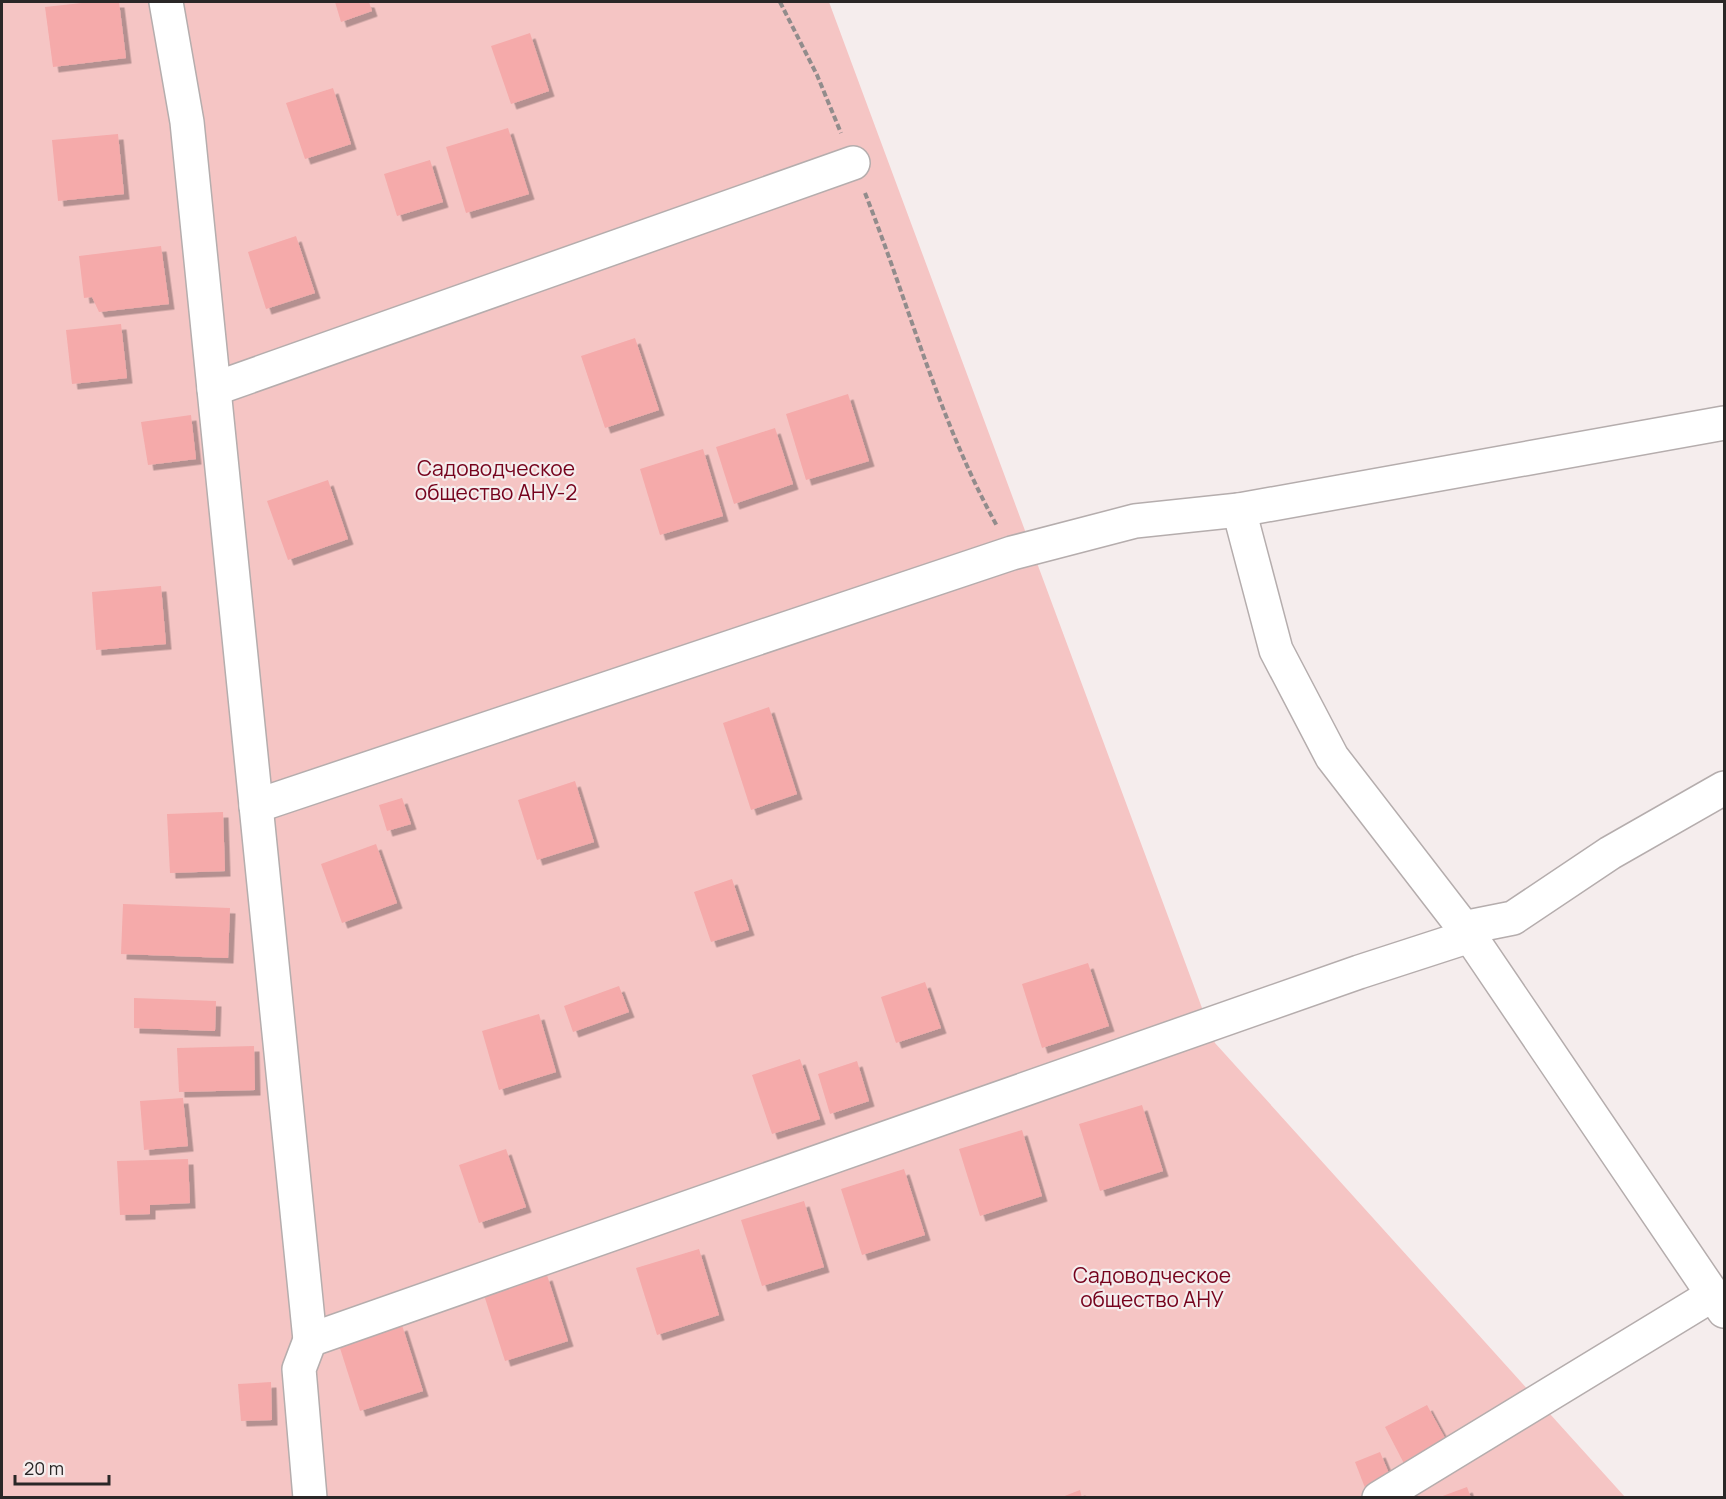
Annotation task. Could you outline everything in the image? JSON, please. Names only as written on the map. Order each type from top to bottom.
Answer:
[{"type":"street","points":[[166,2],[187,122],[310,1340],[299,1370],[310,1497]]},
{"type":"street","points":[[214,389],[853,163]]},
{"type":"street","points":[[256,806],[1012,553],[1135,521],[1239,510],[1725,423]]},
{"type":"street","points":[[1239,510],[1276,650],[1332,757],[1466,932],[1719,1303],[1379,1497]]},
{"type":"street","points":[[310,1340],[1347,976],[1466,932],[1513,918],[1610,853],[1725,788]]},
{"type":"path","points":[[780,2],[817,75],[893,262],[920,352],[972,481],[1012,553]]},
{"type":"green space","name":"Садоводческое общество АНУ-2","points":[[2,2],[829,2],[1215,1043],[1625,1497],[2,1498]]},
{"type":"building","points":[[91,2],[119,2],[126,58],[53,67],[45,7]]},
{"type":"building","points":[[335,2],[369,2],[372,11],[341,22]]},
{"type":"building","points":[[530,33],[549,91],[511,104],[491,46]]},
{"type":"building","points":[[333,88],[351,144],[305,159],[286,103]]},
{"type":"building","points":[[508,128],[529,194],[466,213],[446,147]]},
{"type":"building","points":[[118,134],[124,194],[58,201],[52,140]]},
{"type":"building","points":[[430,160],[443,202],[397,216],[384,174]]},
{"type":"building","points":[[296,236],[315,293],[266,309],[248,252]]},
{"type":"building","points":[[161,246],[169,304],[99,312],[92,297],[84,298],[79,256]]},
{"type":"building","points":[[121,324],[127,378],[72,384],[66,330]]},
{"type":"building","points":[[635,338],[659,410],[605,428],[581,356]]},
{"type":"building","points":[[848,394],[869,461],[806,480],[786,414]]},
{"type":"building","points":[[191,415],[196,459],[148,465],[141,422]]},
{"type":"building","points":[[775,428],[793,484],[734,504],[716,447]]},
{"type":"building","points":[[703,449],[723,516],[660,535],[640,469]]},
{"type":"building","points":[[328,480],[348,539],[288,560],[267,501]]},
{"type":"building","points":[[161,586],[166,644],[96,650],[92,592]]},
{"type":"building","points":[[769,707],[797,794],[751,810],[723,723]]},
{"type":"building","points":[[575,781],[594,842],[537,860],[518,800]]},
{"type":"building","points":[[402,798],[411,824],[387,831],[379,805]]},
{"type":"building","points":[[223,812],[225,871],[170,873],[167,814]]},
{"type":"building","points":[[376,844],[397,903],[342,923],[321,864]]},
{"type":"building","points":[[732,879],[749,930],[711,942],[694,892]]},
{"type":"building","points":[[123,904],[230,908],[228,958],[121,954]]},
{"type":"building","points":[[1088,963],[1109,1026],[1042,1048],[1022,984]]},
{"type":"building","points":[[925,982],[941,1028],[896,1043],[881,997]]},
{"type":"building","points":[[619,986],[629,1012],[573,1032],[564,1006]]},
{"type":"building","points":[[134,998],[216,1001],[215,1031],[134,1028]]},
{"type":"building","points":[[539,1014],[556,1072],[499,1090],[482,1031]]},
{"type":"building","points":[[254,1046],[255,1090],[179,1092],[177,1048]]},
{"type":"building","points":[[800,1059],[820,1119],[772,1134],[752,1075]]},
{"type":"building","points":[[857,1061],[869,1101],[830,1114],[818,1074]]},
{"type":"building","points":[[183,1098],[188,1146],[144,1150],[140,1101]]},
{"type":"building","points":[[1142,1105],[1163,1171],[1100,1191],[1079,1124]]},
{"type":"building","points":[[1022,1130],[1042,1196],[980,1216],[959,1149]]},
{"type":"building","points":[[506,1149],[526,1207],[479,1223],[459,1165]]},
{"type":"building","points":[[188,1159],[190,1203],[150,1205],[150,1214],[120,1215],[117,1161]]},
{"type":"building","points":[[904,1169],[925,1235],[862,1255],[841,1189]]},
{"type":"building","points":[[804,1201],[824,1267],[762,1286],[741,1220]]},
{"type":"building","points":[[699,1249],[719,1315],[657,1335],[636,1268]]},
{"type":"building","points":[[547,1275],[568,1341],[505,1361],[484,1295]]},
{"type":"building","points":[[402,1325],[423,1391],[360,1411],[339,1345]]},
{"type":"building","points":[[271,1382],[272,1420],[241,1421],[238,1384]]},
{"type":"building","points":[[1427,1405],[1452,1451],[1409,1473],[1385,1427]]},
{"type":"building","points":[[1380,1452],[1393,1483],[1367,1493],[1355,1462]]},
{"type":"building","points":[[1467,1487],[1471,1498],[1440,1498],[1440,1497]]},
{"type":"building","points":[[1080,1490],[1082,1498],[1062,1498],[1062,1497]]},
{"type":"park label","name":"Садоводческое общество АНУ","points":[[1152,1287]]}]
